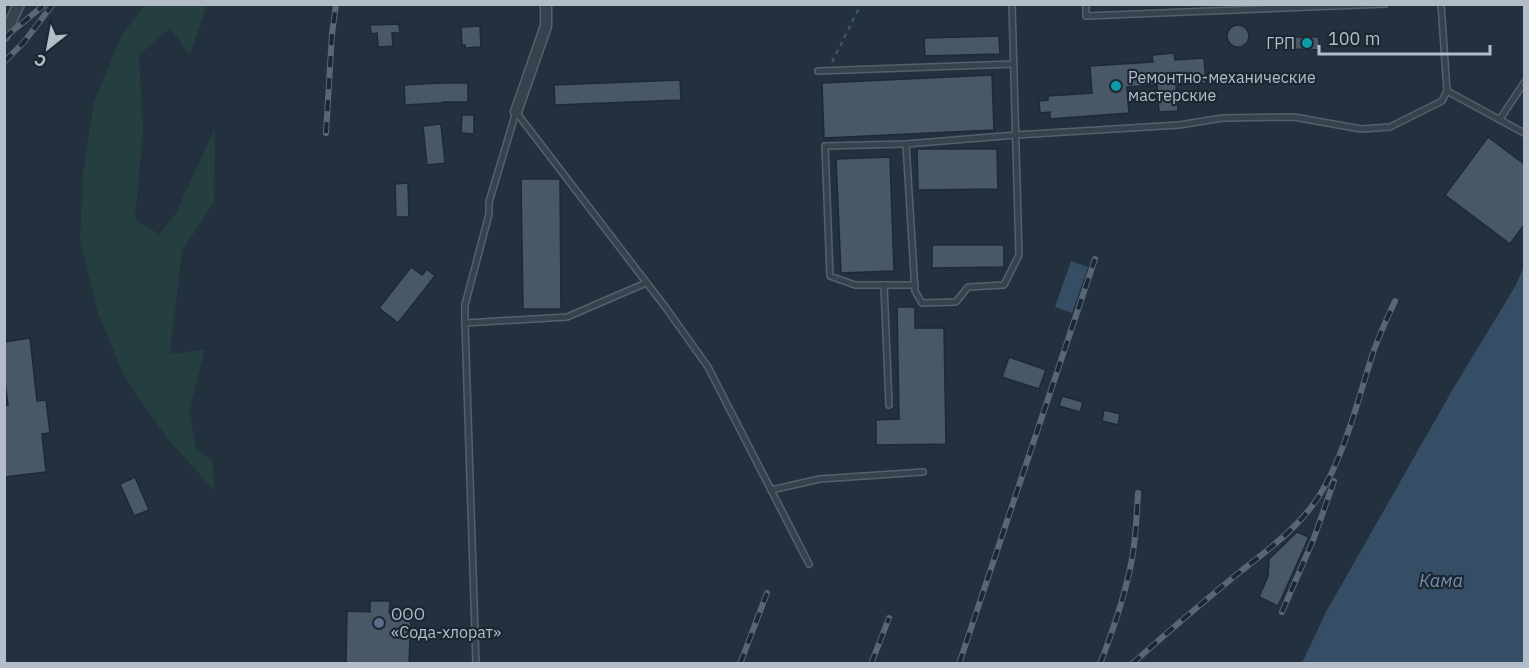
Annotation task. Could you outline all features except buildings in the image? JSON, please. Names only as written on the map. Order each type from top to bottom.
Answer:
[{"type":"street","points":[[4,36],[7,25],[19,4]]},
{"type":"street","points":[[516,112],[546,26],[546,4]]},
{"type":"lane","points":[[906,144],[915,291],[922,303],[956,302],[968,287],[1004,285],[1019,255],[1012,4]]},
{"type":"lane","points":[[1086,4],[1086,16],[1385,4]]},
{"type":"lane","points":[[915,285],[855,285],[830,276],[825,146],[906,144],[1179,125],[1223,118],[1294,117],[1361,129],[1390,127],[1442,101],[1447,91],[1441,4]]},
{"type":"lane","points":[[818,71],[1014,64]]},
{"type":"lane","points":[[1500,119],[1524,83]]},
{"type":"lane","points":[[1447,91],[1524,133]]},
{"type":"lane","points":[[516,112],[708,368],[809,564]]},
{"type":"lane","points":[[476,663],[465,305],[489,214],[489,202],[516,112]]},
{"type":"lane","points":[[465,323],[567,317],[646,283]]},
{"type":"lane","points":[[884,285],[889,405]]},
{"type":"lane","points":[[771,490],[820,478],[923,472]]},
{"type":"path","points":[[829,70],[859,4]]},
{"type":"green space","points":[[145,5],[207,5],[190,55],[170,28],[139,55],[143,131],[135,219],[159,234],[175,215],[215,128],[214,202],[182,251],[170,354],[205,350],[189,411],[196,448],[212,460],[215,491],[167,438],[125,378],[98,313],[80,241],[83,173],[94,102],[122,35]]},
{"type":"water","points":[[1071,261],[1088,267],[1072,313],[1055,307]]},
{"type":"water","name":"Кама","points":[[1524,266],[1524,663],[1302,663],[1326,612],[1453,389],[1516,285]]},
{"type":"railway","points":[[4,62],[24,42],[53,4]]},
{"type":"railway","points":[[326,133],[336,4]]},
{"type":"railway","points":[[4,38],[43,6]]},
{"type":"railway","points":[[959,664],[1095,259]]},
{"type":"railway","points":[[1132,664],[1281,539],[1311,508],[1328,480],[1343,446],[1374,349],[1395,301]]},
{"type":"railway","points":[[1282,612],[1314,538],[1334,481]]},
{"type":"railway","points":[[1100,664],[1120,609],[1127,581],[1135,538],[1138,493]]},
{"type":"railway","points":[[740,664],[767,593]]},
{"type":"railway","points":[[871,664],[889,618]]},
{"type":"place","name":"ГРП","points":[[1307,43]]},
{"type":"place","name":"Ремонтно-механические мастерские","points":[[1116,86]]},
{"type":"place","name":"ООО «Сода-хлорат»","points":[[379,623]]}]
